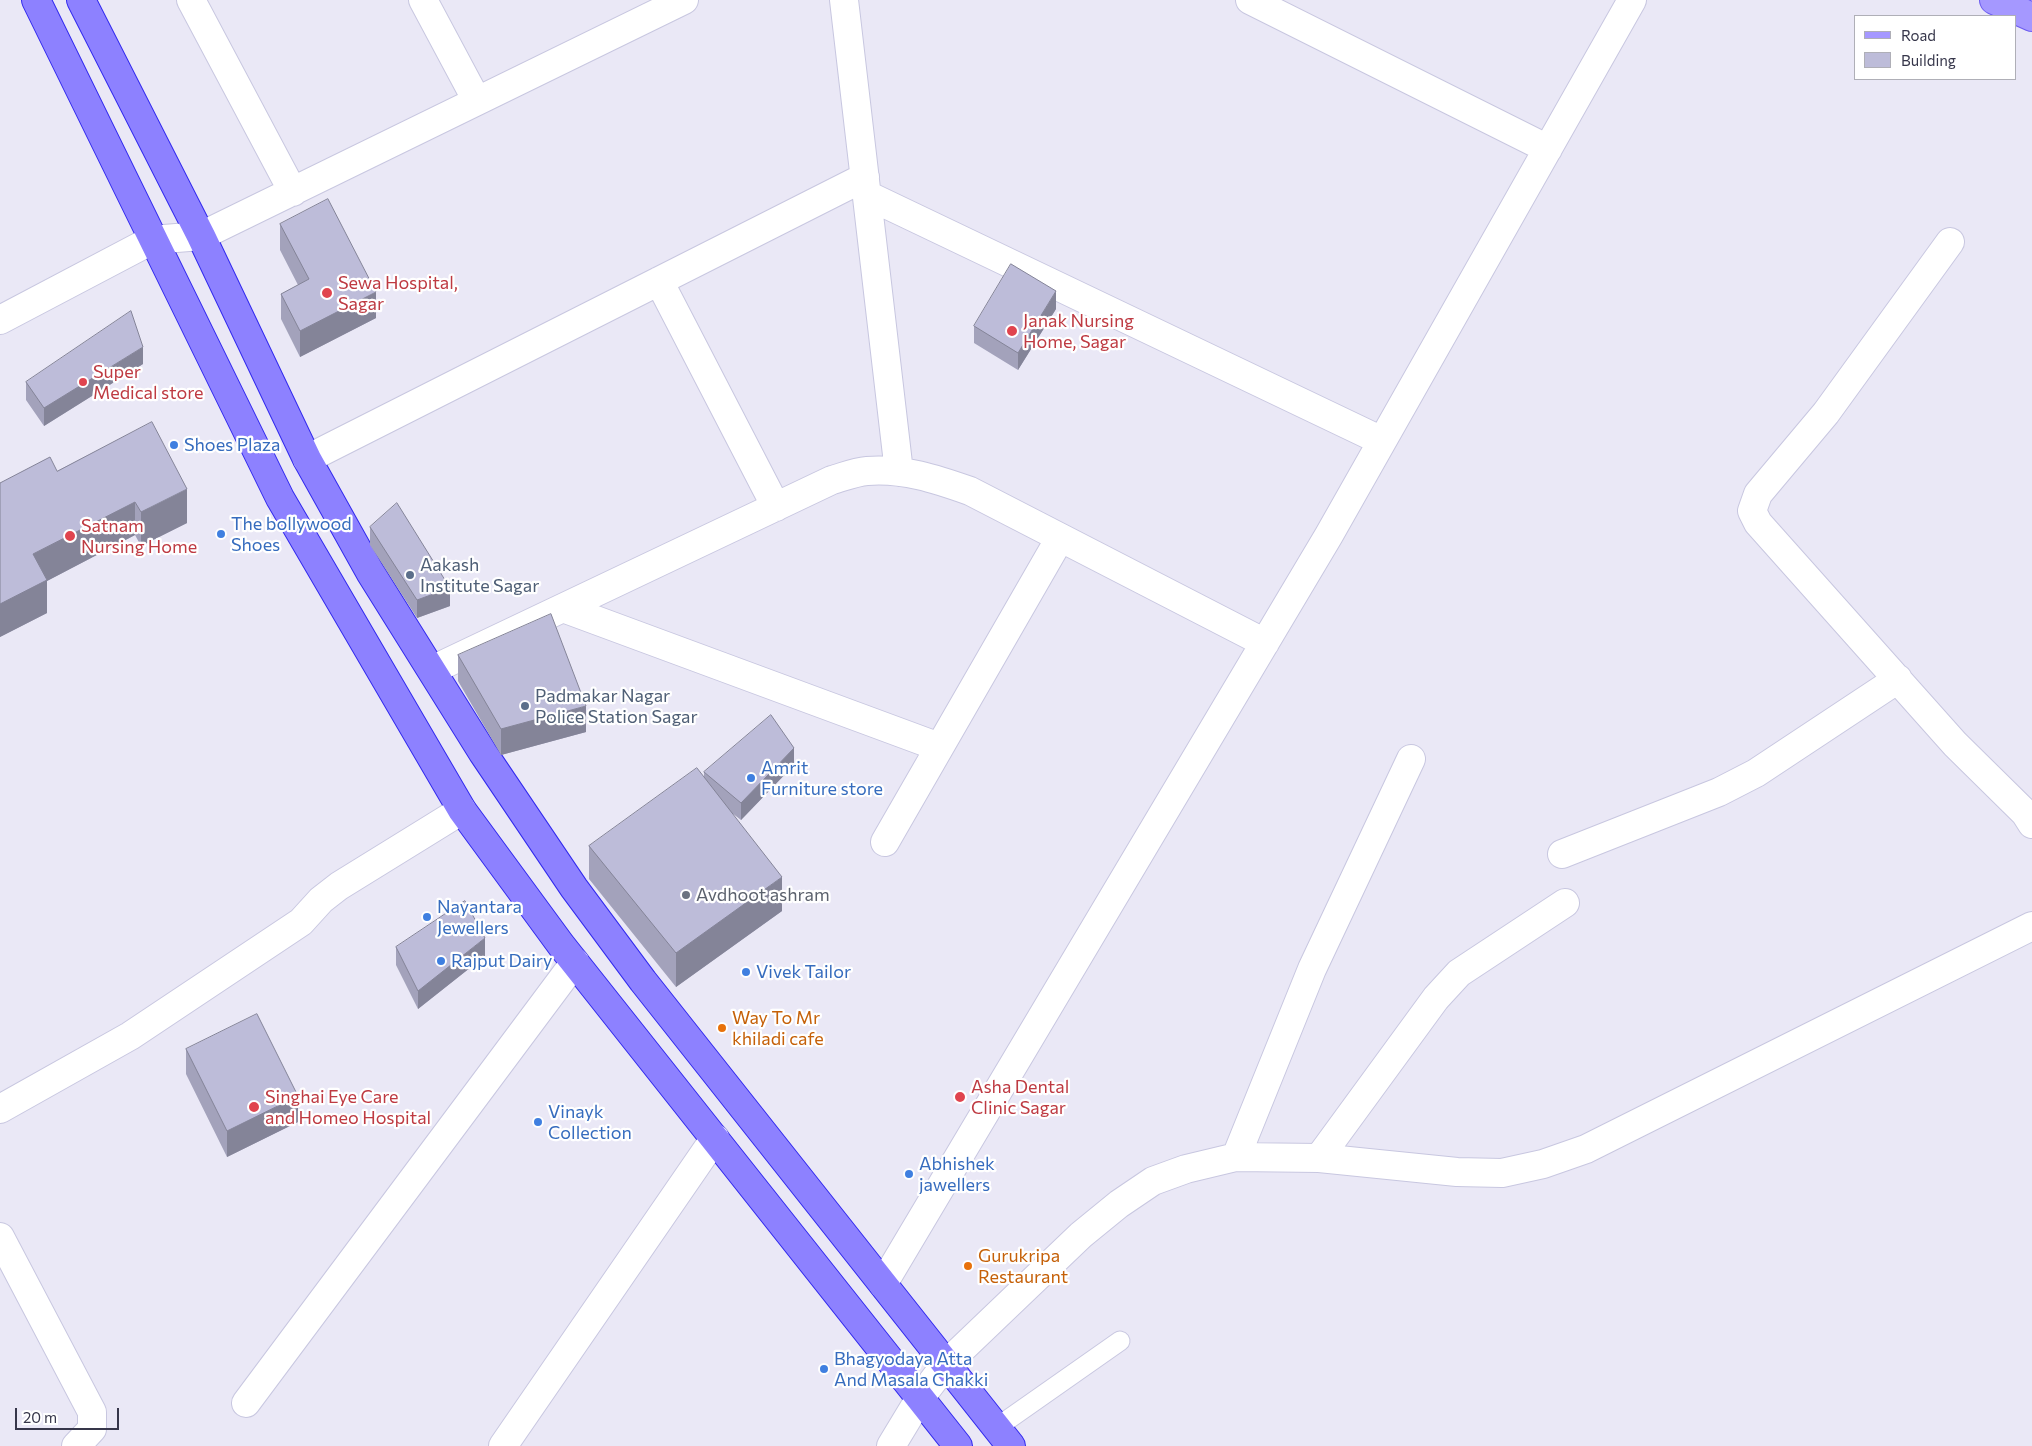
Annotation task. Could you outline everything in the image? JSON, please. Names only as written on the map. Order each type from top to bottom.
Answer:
[{"type":"highway","points":[[36,0],[280,498],[462,810],[575,962],[958,1446]]},
{"type":"highway","points":[[81,0],[201,236],[307,459],[370,572],[483,753],[574,888],[643,981],[1003,1437]]},
{"type":"main road","points":[[1994,0],[2032,17]]},
{"type":"street","points":[[191,0],[293,192]]},
{"type":"street","points":[[424,0],[477,101]]},
{"type":"street","points":[[844,0],[899,472]]},
{"type":"street","points":[[1250,0],[1548,149]]},
{"type":"street","points":[[883,1284],[1265,643],[1632,0]]},
{"type":"street","points":[[0,320],[152,240],[201,236],[477,101],[670,3]]},
{"type":"street","points":[[307,459],[659,281],[866,186]]},
{"type":"street","points":[[866,186],[1382,441]]},
{"type":"street","points":[[1950,242],[1826,413],[1758,494],[1752,511],[1758,523],[1955,744],[2025,813],[2032,824]]},
{"type":"street","points":[[659,281],[776,507]]},
{"type":"street","points":[[432,670],[832,480],[865,471],[899,472],[931,477],[970,491],[1265,643]]},
{"type":"street","points":[[885,842],[1060,538]]},
{"type":"street","points":[[563,608],[939,747]]},
{"type":"street","points":[[1562,854],[1719,792],[1756,774],[1898,679]]},
{"type":"street","points":[[1236,1157],[1312,969],[1411,759]]},
{"type":"street","points":[[0,1109],[130,1036],[301,922],[321,900],[339,886],[462,810]]},
{"type":"street","points":[[1318,1158],[1436,998],[1459,973],[1566,903]]},
{"type":"street","points":[[891,1446],[920,1398],[946,1364],[1081,1235],[1119,1204],[1153,1181],[1186,1169],[1236,1157],[1318,1158],[1457,1172],[1502,1173],[1543,1164],[1586,1149],[2032,926]]},
{"type":"street","points":[[246,1403],[575,962]]},
{"type":"street","points":[[503,1446],[715,1138]]},
{"type":"street","points":[[0,1237],[92,1412],[92,1429],[76,1446]]},
{"type":"lane","points":[[1003,1437],[1120,1341]]},
{"type":"building","points":[[328,199],[376,292],[300,331],[281,294],[309,279],[280,224]]},
{"type":"building","points":[[1011,264],[1056,291],[1018,353],[974,326]]},
{"type":"building","points":[[131,311],[143,347],[44,408],[26,382]]},
{"type":"building","points":[[152,422],[187,489],[141,512],[135,502],[33,554],[47,580],[0,604],[0,483],[50,457],[57,471]]},
{"type":"building","name":"Aakash Institute Sagar","points":[[397,503],[450,588],[417,600],[370,527]]},
{"type":"building","name":"Padmakar Nagar Police Station Sagar","points":[[551,614],[586,706],[501,729],[458,655]]},
{"type":"building","points":[[771,715],[794,748],[741,803],[704,772]]},
{"type":"building","name":"Avdhoot ashram","points":[[697,768],[782,877],[676,953],[589,846]]},
{"type":"building","name":"Rajput Dairy","points":[[465,901],[485,938],[418,991],[396,947]]},
{"type":"building","points":[[257,1014],[298,1096],[227,1131],[186,1049]]},
{"type":"place","name":"Sewa Hospital, Sagar","points":[[327,293]]},
{"type":"place","name":"Janak Nursing Home, Sagar","points":[[1012,331]]},
{"type":"place","name":"Super Medical store","points":[[83,382]]},
{"type":"place","name":"Shoes Plaza","points":[[174,445]]},
{"type":"place","name":"The bollywood Shoes","points":[[221,534]]},
{"type":"place","name":"Satnam Nursing Home","points":[[70,536]]},
{"type":"place","name":"Aakash Institute Sagar","points":[[410,575]]},
{"type":"place","name":"Padmakar Nagar Police Station Sagar","points":[[525,706]]},
{"type":"place","name":"Amrit Furniture store","points":[[751,778]]},
{"type":"place","name":"Avdhoot ashram","points":[[686,895]]},
{"type":"place","name":"Nayantara Jewellers","points":[[427,917]]},
{"type":"place","name":"Rajput Dairy","points":[[441,961]]},
{"type":"place","name":"Vivek Tailor","points":[[746,972]]},
{"type":"place","name":"Way To Mr khiladi cafe","points":[[722,1028]]},
{"type":"place","name":"Asha Dental Clinic Sagar","points":[[960,1097]]},
{"type":"place","name":"Singhai Eye Care and Homeo Hospital","points":[[254,1107]]},
{"type":"place","name":"Vinayk Collection","points":[[538,1122]]},
{"type":"place","name":"Abhishek jawellers","points":[[909,1174]]},
{"type":"place","name":"Gurukripa Restaurant","points":[[968,1266]]},
{"type":"place","name":"Bhagyodaya Atta And Masala Chakki","points":[[824,1369]]}]
